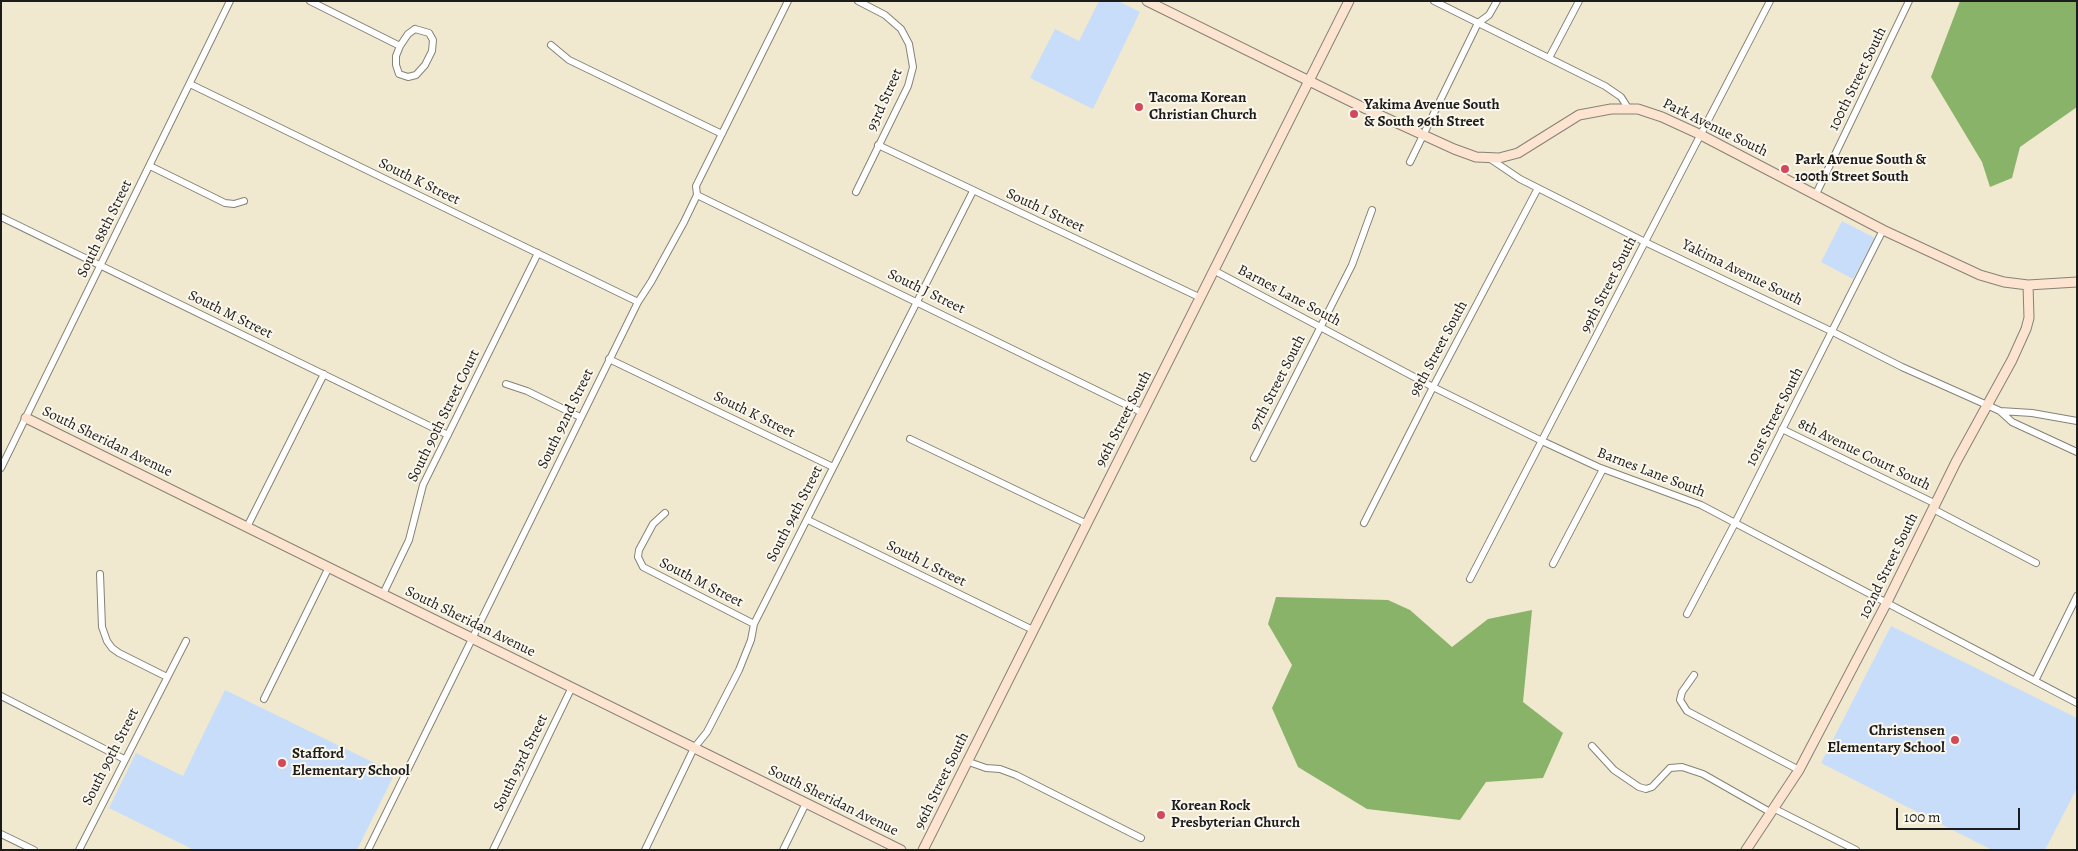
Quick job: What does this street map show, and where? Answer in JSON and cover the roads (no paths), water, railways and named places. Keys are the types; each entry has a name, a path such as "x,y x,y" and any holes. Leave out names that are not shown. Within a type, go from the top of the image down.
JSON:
{"main road":[{"name":"Yakima Avenue South","path":"1148,1 1309,82 1466,154 1499,158 1518,153 1579,115 1596,111 1628,108"},
{"name":"96th Street South","path":"923,850 966,761 1350,1"},
{"name":"Park Avenue South","path":"1628,108 1649,112 1699,134 1883,230 1980,275 2004,282 2028,285 2077,282"},
{"name":"102nd Street South","path":"1746,850 1799,770 2026,329 2029,307 2028,285"},
{"name":"South Sheridan Avenue","path":"26,418 901,850"}],"street":[{"name":"South 88th Street","path":"1,468 230,1"},
{"path":"310,1 400,46"},
{"name":"South 92nd Street","path":"368,850 609,359 697,195 696,186 788,1"},
{"name":"93rd Street","path":"858,1 895,22 906,36 914,67 910,81 878,145"},
{"path":"1434,1 1615,92 1626,102 1628,108"},
{"path":"1410,162 1478,23 1489,15 1497,1"},
{"path":"1549,58 1579,1"},
{"name":"99th Street South","path":"1470,579 1699,134 1770,1"},
{"name":"100th Street South","path":"1816,194 1909,1"},
{"path":"415,29 428,33 434,40 432,51 425,65 416,75 408,77 399,74 396,65 396,56 400,46 408,34 415,29"},
{"path":"551,45 569,60 722,134"},
{"name":"South K Street","path":"190,84 638,302"},
{"path":"856,192 878,145"},
{"name":"South I Street","path":"878,145 1201,298"},
{"name":"Yakima Avenue South","path":"1489,158 1512,174 1645,242 1902,367 1987,405 2000,412 2012,422 2077,452"},
{"path":"150,166 225,203 234,204 244,201"},
{"name":"98th Street South","path":"1364,523 1538,188"},
{"name":"South 94th Street","path":"645,850 694,748 707,732 739,670 751,640 754,624 808,520 868,395 973,191"},
{"name":"South J Street","path":"697,195 1143,413"},
{"name":"97th Street South","path":"1254,458 1352,265 1372,210"},
{"name":"South M Street","path":"1,217 448,435"},
{"name":"101st Street South","path":"1687,614 1833,332 1883,230"},
{"name":"South 90th Street Court","path":"383,594 409,540 424,485 538,253"},
{"name":"Barnes Lane South","path":"1215,271 1433,387 1542,441 1603,469 1687,499 1735,523 2077,703"},
{"name":"South K Street","path":"609,359 833,467"},
{"path":"248,527 324,374"},
{"path":"506,384 527,391 580,417"},
{"path":"2000,412 2032,413 2077,421"},
{"name":"8th Avenue Court South","path":"1782,429 1934,507 2036,563"},
{"path":"910,439 1087,524"},
{"path":"1553,564 1603,469"},
{"name":"South M Street","path":"665,513 656,520 650,529 639,550 639,562 651,573 754,624"},
{"name":"South L Street","path":"808,520 1033,630"},
{"path":"264,699 329,567"},
{"path":"100,574 102,627 112,648 167,677"},
{"path":"2035,681 2077,596"},
{"name":"South 90th Street","path":"79,850 186,641"},
{"path":"1694,674 1682,692 1680,700 1687,711 1799,770"},
{"name":"South 93rd Street","path":"493,850 572,687"},
{"path":"1,696 124,759"},
{"path":"1592,746 1614,770 1639,787 1652,787 1670,768 1682,767 1704,774 1772,810 1856,850"},
{"path":"966,761 978,767 1000,769 1016,775 1142,838"},
{"path":"783,850 806,804"},
{"path":"1,834 34,850"}],"place":[{"name":"Tacoma Korean Christian Church","path":"1139,107"},
{"name":"Yakima Avenue South & South 96th Street","path":"1354,114"},
{"name":"Park Avenue South & 100th Street South","path":"1785,169"},
{"name":"Christensen Elementary School","path":"1955,740"},
{"name":"Stafford Elementary School","path":"282,763"},
{"name":"Korean Rock Presbyterian Church","path":"1161,815"}]}
